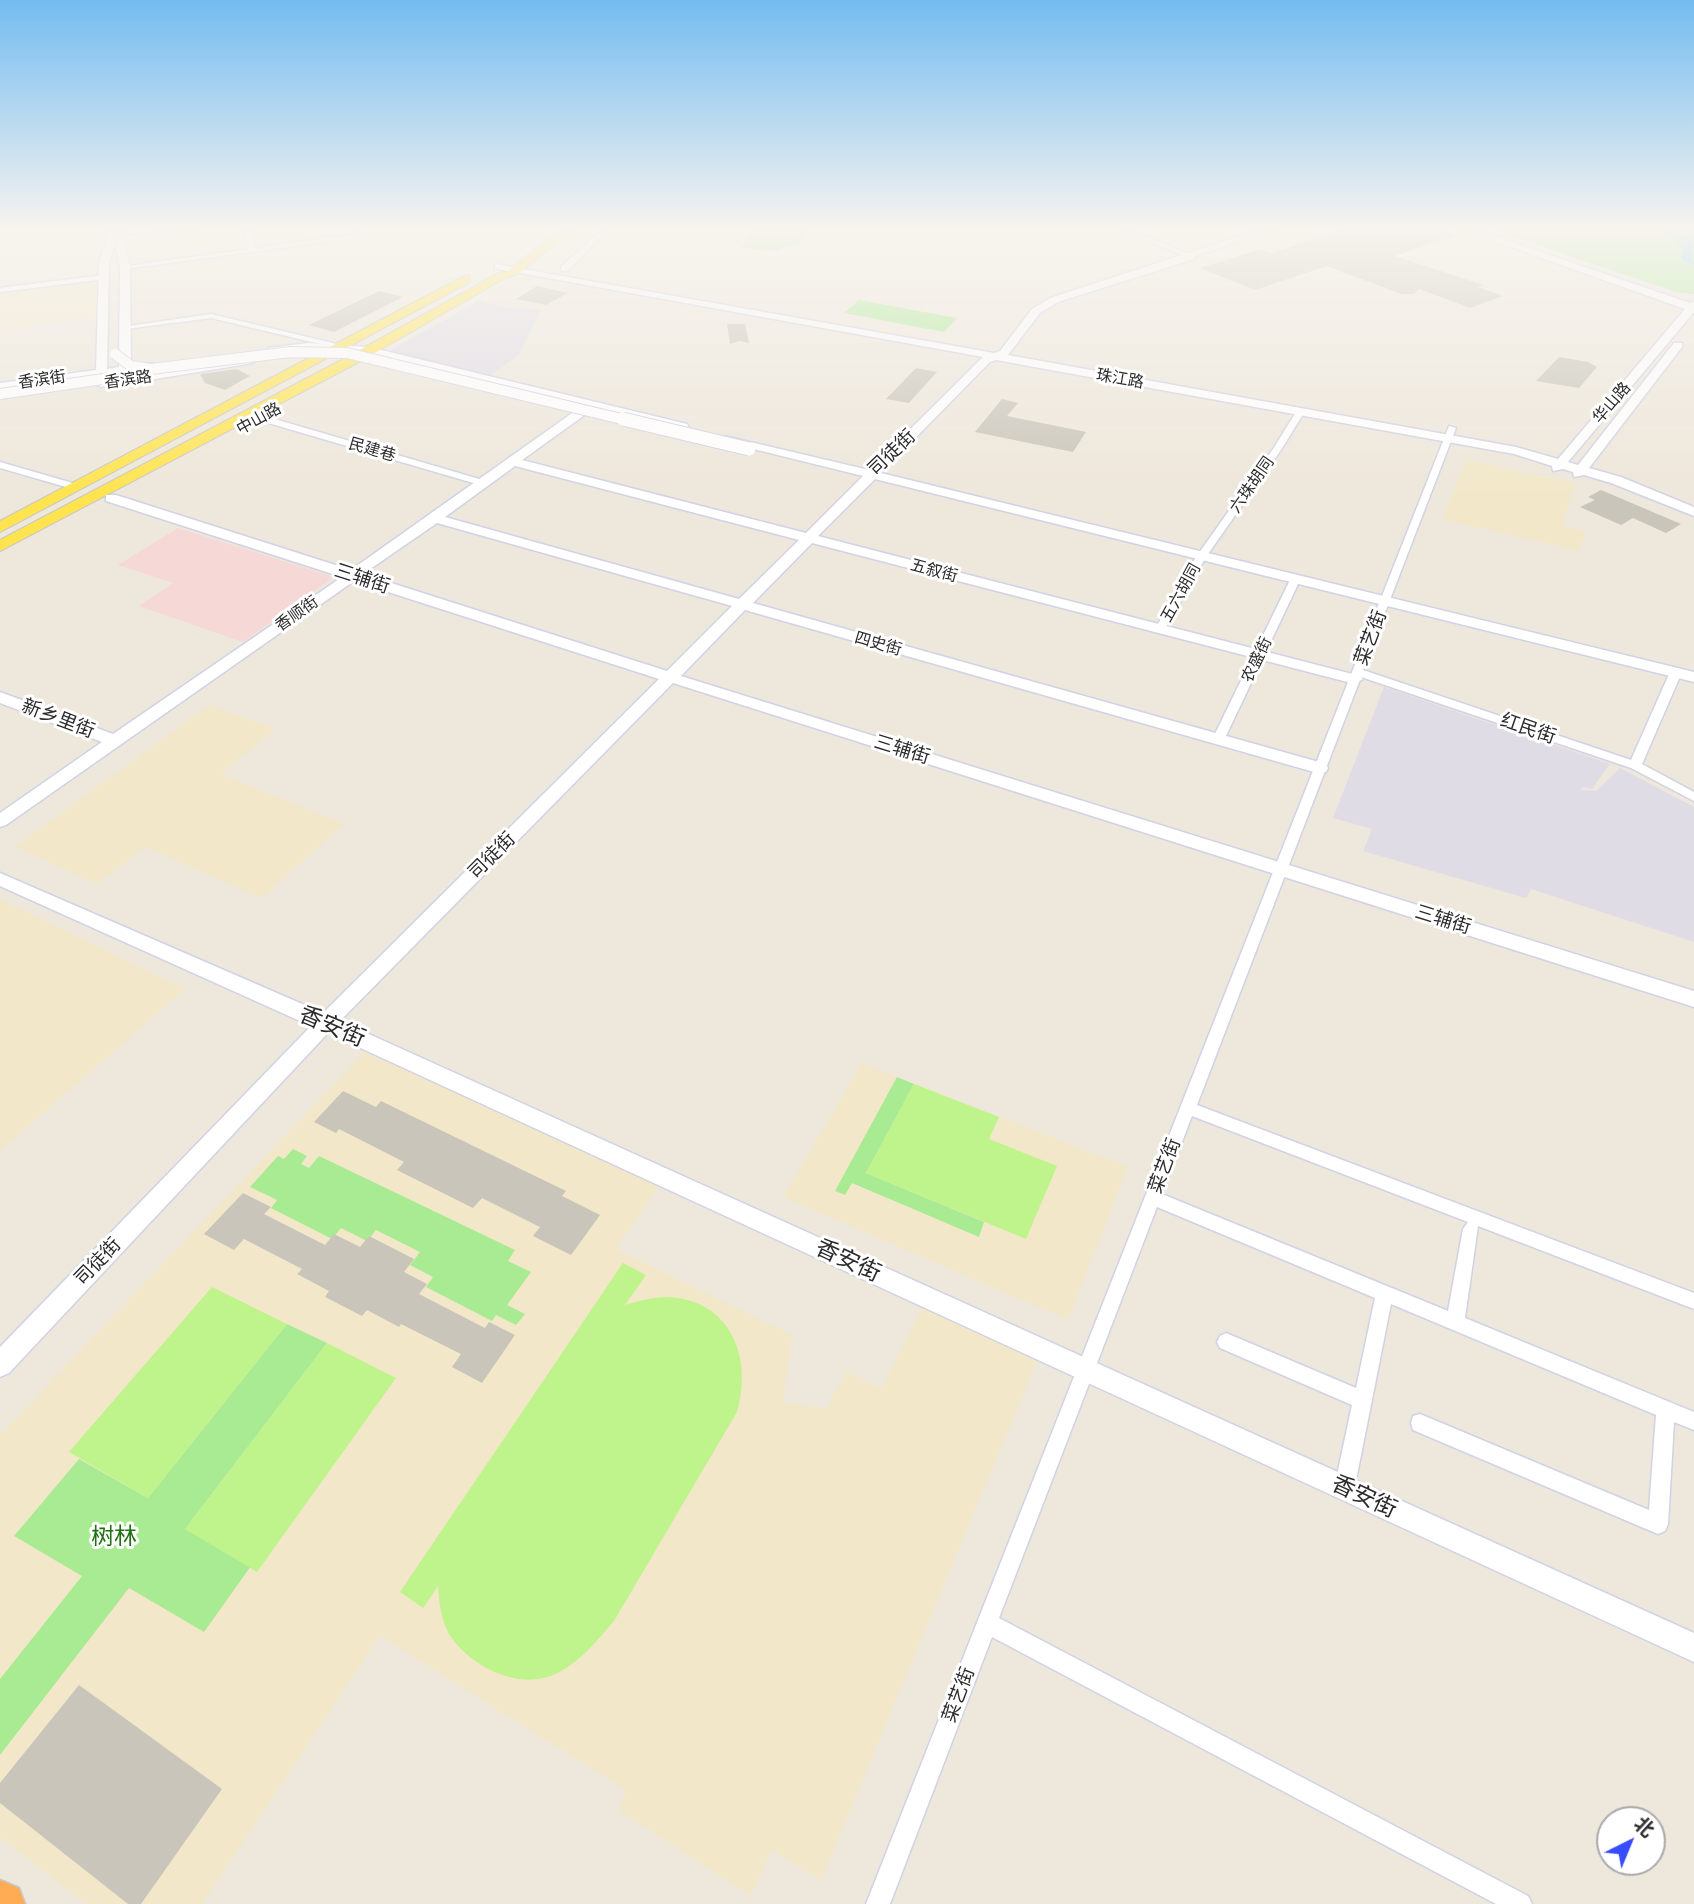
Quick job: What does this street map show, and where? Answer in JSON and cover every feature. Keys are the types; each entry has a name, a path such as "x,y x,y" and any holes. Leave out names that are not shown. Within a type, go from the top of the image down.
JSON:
{"main road":[{"path":"0,546 107,490 188,435 319,355 336,351 397,317"},
{"path":"0,538 78,489 362,355 428,317"},
{"name":"中山路","path":"78,489 107,490 230,435 362,355 436,317"},
{"path":"336,351 362,355"},
{"name":"中山路","path":"188,435 336,351"},
{"path":"188,435 230,435"},
{"path":"0,527 42,510 107,490"},
{"path":"0,558 82,513 107,490"}],"street":[{"path":"101,384 102,317"},
{"path":"115,317 115,354 131,366 179,368"},
{"path":"125,369 126,317"},
{"path":"126,327 204,317"},
{"path":"214,317 336,351"},
{"name":"珠江路","path":"799,317 1449,436 1563,460 1694,506"},
{"name":"珠江路","path":"813,317 1299,414 1449,436 1563,460 1584,466 1694,512"},
{"name":"司徒街","path":"0,1364 324,1025 809,538 860,478 1030,317"},
{"name":"华山路","path":"1563,460 1684,317"},
{"name":"华山路","path":"1584,466 1694,325"},
{"path":"253,357 308,346 336,351"},
{"path":"0,396 290,352 337,352 386,361 860,478"},
{"path":"253,357 319,355"},
{"path":"362,355 592,404 860,478"},
{"path":"362,355 579,414 860,478 1294,583 1674,676 1694,685"},
{"name":"香滨街","path":"0,386 101,371 253,357"},
{"name":"香滨路","path":"0,396 101,384 253,357"},
{"name":"香顺街","path":"0,821 435,518 592,404"},
{"name":"六珠胡同","path":"1199,560 1299,414"},
{"name":"民建巷","path":"261,418 483,483"},
{"name":"菜艺街","path":"878,1904 1449,436"},
{"name":"五叙街","path":"514,462 1259,655 1357,676"},
{"path":"0,465 78,489"},
{"name":"珠江路","path":"1584,466 1631,472"},
{"name":"珠江路","path":"1584,466 1694,521"},
{"path":"1672,489 1694,499"},
{"name":"三辅街","path":"107,490 352,576 1694,999"},
{"name":"四史街","path":"435,518 1320,768"},
{"name":"五六胡同","path":"1160,629 1199,560"},
{"name":"农盛街","path":"1218,740 1294,583"},
{"name":"红民街","path":"1357,676 1635,765 1694,797"},
{"path":"1674,676 1694,677"},
{"path":"1635,765 1674,676"},
{"name":"新乡里街","path":"0,697 116,741"},
{"name":"香安街","path":"0,879 372,1044 1694,1648"},
{"path":"1188,1108 1694,1301"},
{"path":"1153,1198 1694,1421"},
{"path":"1455,1322 1471,1228"},
{"path":"1347,1475 1384,1294"},
{"path":"1226,1342 1362,1399"},
{"path":"1420,1423 1658,1524 1666,1409"},
{"path":"987,1623 1520,1904"}],"shaded area":[{"path":"0,317 90,317 0,329"},
{"path":"450,317 537,317 519,355 488,377 387,352"},
{"path":"1467,460 1575,483 1562,526 1585,531 1580,551 1442,519"},
{"path":"178,528 334,577 243,642 139,606 173,583 118,565"},
{"path":"1384,687 1610,764 1592,789 1583,787 1581,790 1596,791 1620,768 1694,807 1694,942 1531,889 1526,898 1363,851 1372,829 1333,818"},
{"path":"209,705 276,729 221,774 344,824 261,898 145,847 97,884 15,847"},
{"path":"0,899 185,989 0,1151"},
{"path":"372,1044 665,1178 616,1249 792,1335 783,1403 827,1408 846,1371 881,1389 923,1306 1038,1359 821,1880 772,1850 751,1896 618,1810 627,1791 380,1636 202,1904 86,1904 0,1837 0,1435"},
{"path":"862,1063 1128,1167 1068,1320 783,1197"}],"green space":[{"path":"864,317 957,318 944,332"},
{"path":"897,1077 914,1084 866,1173 984,1222 979,1237 852,1183 845,1195 835,1191"},
{"path":"914,1084 999,1117 989,1139 1057,1166 1026,1239 866,1173"},
{"path":"293,1149 307,1156 301,1164 309,1168 319,1156 515,1250 508,1261 531,1272 507,1305 525,1314 516,1325 496,1315 492,1321 426,1287 433,1277 410,1265 420,1252 376,1230 367,1241 341,1228 332,1239 271,1208 277,1200 250,1187 278,1156 284,1159"},
{"path":"623,1263 646,1275 625,1305 651,1298 668,1297 690,1301 708,1309 722,1320 739,1353 742,1372 737,1412 614,1621 599,1639 571,1665 550,1676 525,1680 513,1678 476,1661 456,1644 444,1623 438,1586 423,1608 400,1592"},
{"path":"212,1287 287,1324 148,1498 69,1452"},
{"name":"树林","path":"287,1324 327,1343 185,1529 251,1566 204,1632 129,1588 0,1755 0,1679 82,1576 14,1536 79,1459 148,1498"},
{"path":"327,1343 396,1378 257,1572 185,1529"}],"building":[{"path":"326,317 364,317 334,332 309,325"},
{"path":"727,324 745,324 749,343 740,341 730,344"},
{"path":"1559,357 1588,362 1597,367 1579,388 1536,381"},
{"path":"916,368 937,372 909,403 886,399"},
{"path":"237,369 250,376 225,390 205,383 200,374"},
{"path":"1002,399 1018,403 1007,416 1086,432 1073,452 975,432"},
{"path":"1601,490 1681,524 1666,533 1633,518 1621,525 1580,507 1595,500 1588,497"},
{"path":"343,1091 376,1107 381,1101 566,1191 562,1196 600,1215 571,1255 533,1236 540,1227 482,1198 473,1208 397,1170 404,1162 339,1129 336,1133 314,1122"},
{"path":"243,1193 271,1207 264,1214 325,1245 334,1234 360,1247 369,1236 414,1259 404,1272 427,1284 419,1294 485,1328 489,1322 515,1335 482,1383 452,1367 461,1354 401,1324 399,1327 367,1310 362,1316 325,1297 329,1291 297,1274 302,1269 244,1239 234,1250 204,1234"},
{"path":"79,1685 222,1789 141,1904 128,1904 0,1803 0,1783"}]}
